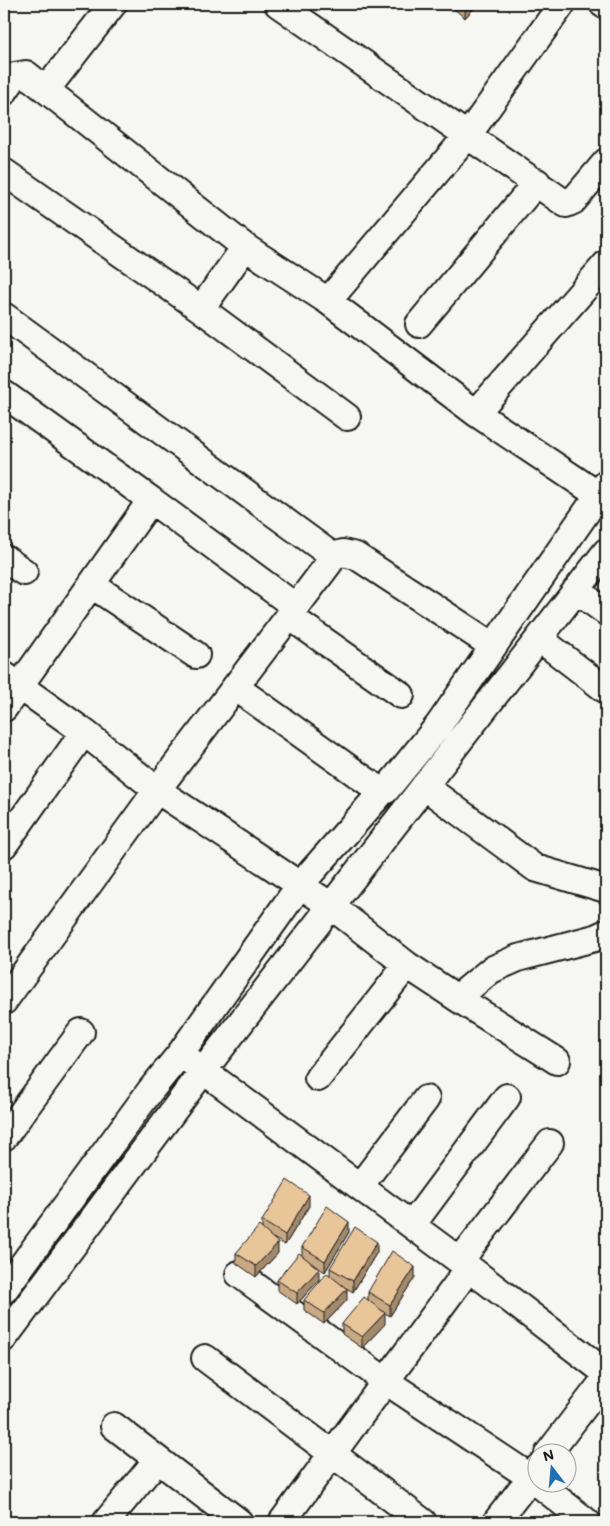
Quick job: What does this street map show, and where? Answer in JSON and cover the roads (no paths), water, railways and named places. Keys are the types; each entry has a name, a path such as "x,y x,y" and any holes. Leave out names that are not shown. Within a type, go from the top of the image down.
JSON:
{"street":[{"path":"46,90 113,4"},
{"path":"278,4 537,182 566,204 570,203 606,162"},
{"path":"328,301 468,135 562,4"},
{"path":"4,92 15,76 26,74 245,247 328,301 476,413 603,492 438,726 386,790 382,792 300,885 180,1054 150,1091 4,1290"},
{"path":"4,172 201,309 347,417"},
{"path":"419,324 537,182"},
{"path":"201,309 245,247"},
{"path":"476,413 606,264"},
{"path":"4,316 322,547 330,558 330,562 293,612 157,790 6,993"},
{"path":"4,394 151,500 401,695"},
{"path":"4,708 11,681 92,585 151,500"},
{"path":"4,1338 203,1071 606,552"},
{"path":"330,558 343,553 356,556 493,646"},
{"path":"92,585 196,654"},
{"path":"576,590 606,612"},
{"path":"540,639 606,690"},
{"path":"11,681 84,732 157,790 300,885 407,965 557,1061"},
{"path":"235,687 382,792"},
{"path":"4,845 84,732"},
{"path":"424,786 535,868 606,889"},
{"path":"457,998 491,970 518,958 595,938 606,933"},
{"path":"318,1078 407,965"},
{"path":"4,1137 82,1032"},
{"path":"180,1054 465,1264 606,1373"},
{"path":"412,1225 507,1097"},
{"path":"360,1186 426,1100"},
{"path":"282,1522 387,1382 465,1264 550,1143"},
{"path":"239,1274 387,1382 528,1472"},
{"path":"205,1358 423,1522"},
{"path":"556,1444 606,1378"},
{"path":"114,1426 156,1460 240,1522"},
{"path":"106,1522 156,1460"},
{"path":"496,1522 528,1486"},
{"path":"555,1494 587,1522"}]}
